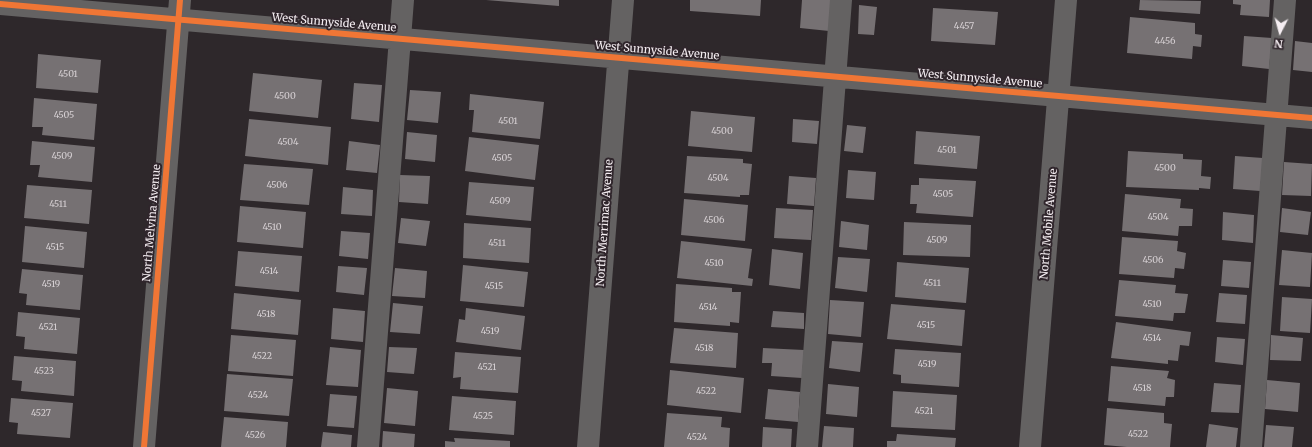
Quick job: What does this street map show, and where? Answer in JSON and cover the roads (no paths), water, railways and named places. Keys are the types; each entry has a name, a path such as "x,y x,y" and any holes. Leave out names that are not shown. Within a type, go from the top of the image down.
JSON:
{"street":[{"path":"368,447 403,0"},
{"name":"North Merrimac Avenue","path":"588,447 623,0"},
{"path":"807,447 841,0"},
{"name":"North Mobile Avenue","path":"1030,447 1066,0"},
{"path":"1251,447 1285,0"},
{"name":"West Sunnyside Avenue","path":"0,4 180,10 400,39 1312,118"},
{"name":"North Melvina Avenue","path":"144,447 180,10"}]}
